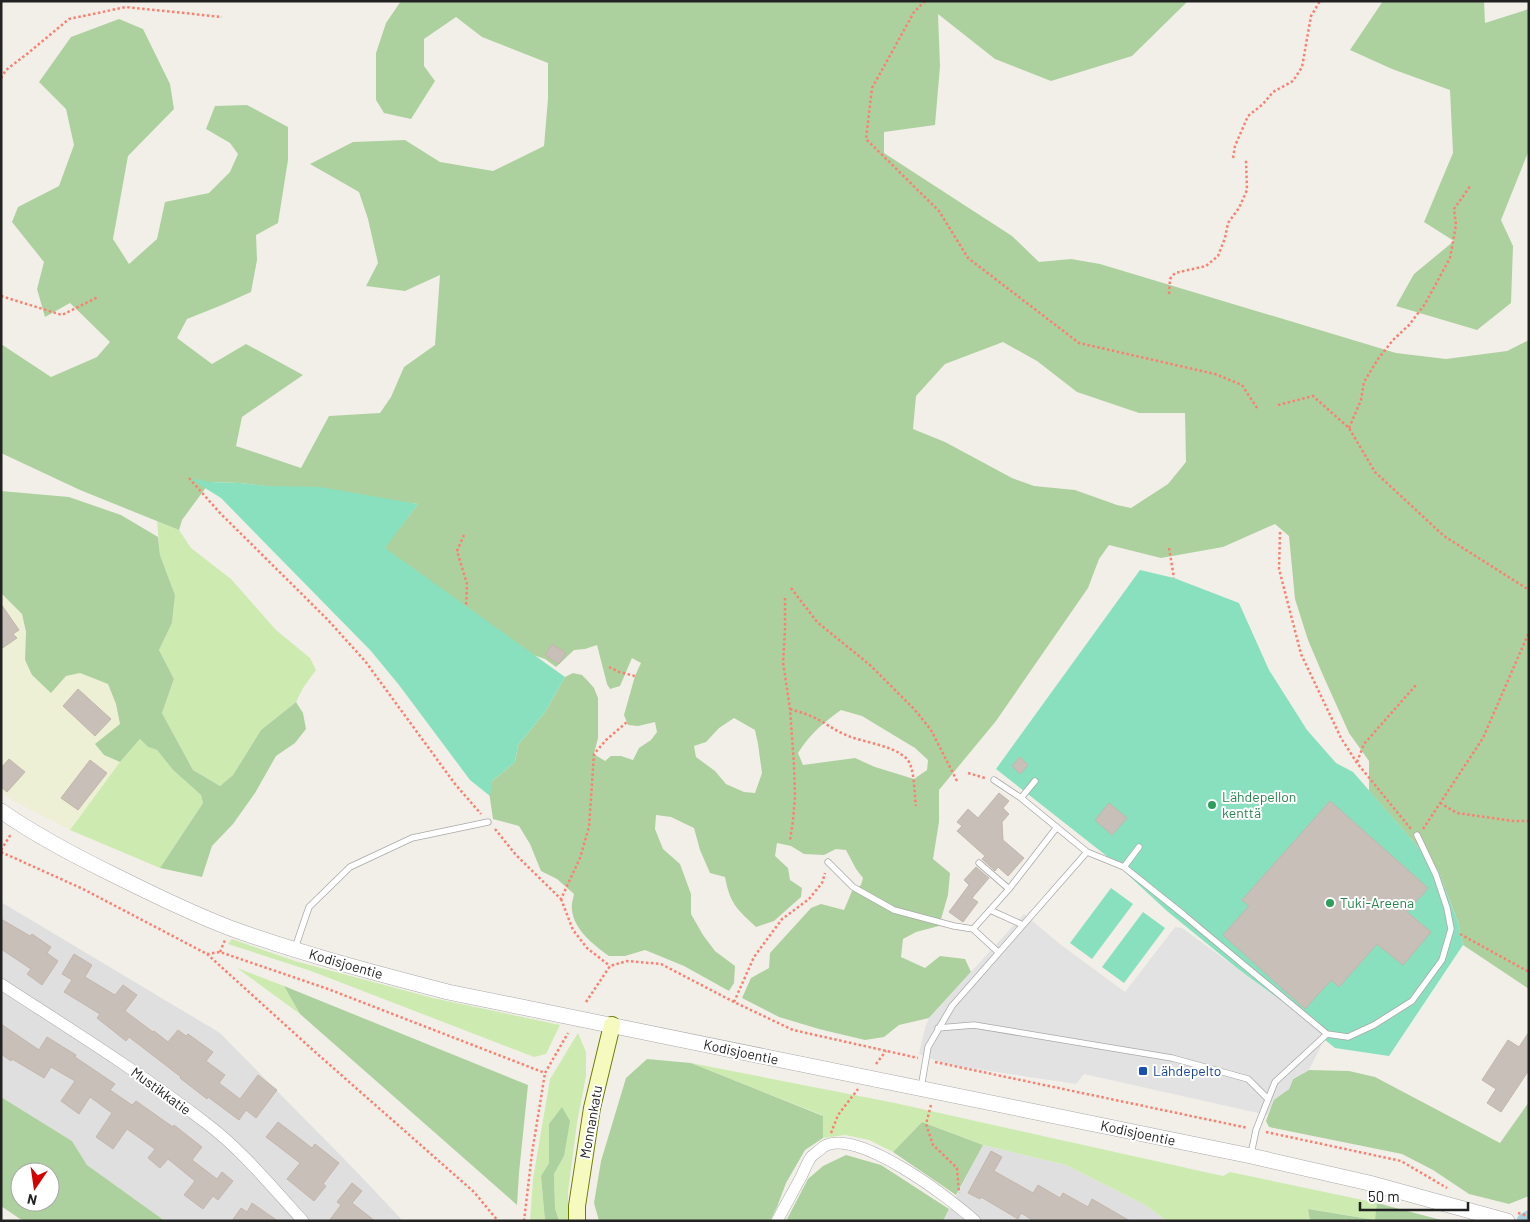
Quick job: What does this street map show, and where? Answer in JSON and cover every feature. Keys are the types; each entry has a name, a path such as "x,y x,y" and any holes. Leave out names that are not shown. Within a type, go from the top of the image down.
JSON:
{"main road":[{"name":"Monnankatu","path":"577,1221 577,1206 592,1108 612,1025"}],"street":[{"name":"Kodisjoentie","path":"1,811 80,858 155,895 230,928 329,961 448,992 1251,1156 1369,1183 1507,1221"},
{"name":"Mustikkatie","path":"1,984 128,1067 207,1124 253,1165 302,1221"},
{"path":"777,1221 812,1157 825,1146 839,1143 857,1146 914,1174 960,1206 975,1221"}],"lane":[{"path":"994,780 1022,798 1086,852 1124,867 1327,1034 1348,1037 1374,1025 1412,1000 1442,960 1451,929 1447,908 1436,875 1417,835"},
{"path":"1022,798 1035,781"},
{"path":"295,950 309,908 350,867 412,838 488,822"},
{"path":"973,929 1009,889 1057,827"},
{"path":"1124,867 1140,847"},
{"path":"928,1090 928,1047 952,1006 1086,852"},
{"path":"828,862 853,887 894,910 954,926 973,929 998,952"},
{"path":"979,863 1009,889"},
{"path":"990,910 1023,925"},
{"path":"938,1028 974,1025 1172,1058 1248,1079 1268,1099"},
{"path":"1251,1156 1256,1130 1275,1082 1327,1034"}],"path":[{"path":"925,1 914,12 872,88 866,139 939,212 968,258 1079,343 1214,374 1242,385 1257,408"},
{"path":"1233,158 1235,146 1248,116 1263,104 1273,92 1293,81 1302,67 1312,16 1320,1"},
{"path":"1,78 6,70 69,19 126,7 222,17"},
{"path":"1168,294 1170,279 1175,273 1206,266 1218,256 1228,223 1239,208 1246,190 1246,160"},
{"path":"1348,428 1361,400 1364,382 1378,359 1425,304 1450,258 1456,225 1454,209 1471,185"},
{"path":"1,296 62,314 98,297"},
{"path":"1278,405 1313,396 1348,428 1375,472 1444,536 1529,590"},
{"path":"189,478 220,513 327,619 365,661 455,784 516,855 561,899 573,930 587,948 610,966"},
{"path":"1280,532 1279,569 1301,654 1341,738 1356,763 1417,835 1428,824 1484,738 1529,632"},
{"path":"464,534 457,551 467,584 466,607"},
{"path":"1169,548 1174,578"},
{"path":"791,588 817,622 870,665 926,723 957,781"},
{"path":"785,598 783,662 790,709 794,796 790,840"},
{"path":"609,667 619,672 636,676"},
{"path":"1356,763 1364,744 1416,685"},
{"path":"790,709 818,720 860,741 875,743 906,758 913,768 916,806"},
{"path":"561,899 580,858 589,827 594,754 606,740 627,722"},
{"path":"968,773 994,780"},
{"path":"1440,803 1457,813 1513,821 1529,821"},
{"path":"18,822 1,851 83,889 207,954 474,1192 498,1221"},
{"path":"734,1002 754,957 782,919 808,899 822,883 828,862"},
{"path":"1451,929 1529,972"},
{"path":"207,954 220,952 328,989 545,1073"},
{"path":"586,1002 610,966 627,961 661,964 793,1030 1401,1161 1454,1193"},
{"path":"524,1221 532,1153 545,1073 568,1033"},
{"path":"825,1146 838,1115 886,1050"},
{"path":"928,1090 926,1124 933,1146 957,1168 960,1206"}],"shaded area":[{"path":"1,902 220,1033 403,1221 165,1221 87,1165 72,1141 1,1097"},
{"path":"1024,914 1061,945 1125,992 1175,927 1182,928 1327,1034 1309,1070 1293,1079 1289,1089 1274,1100 1267,1115 1084,1074 1076,1084 963,1067 940,1062 919,1054 929,1018"},
{"path":"983,1145 1066,1165 1145,1205 1167,1221 943,1221"}],"green space":[{"path":"401,1 1188,1 1132,56 1051,81 995,59 938,14 940,66 935,125 884,132 884,153 1012,236 1039,262 1071,259 1100,264 1396,353 1446,359 1507,351 1529,340 1529,989 1463,945 1458,922 1438,870 1369,791 1369,761 1349,733 1308,640 1295,599 1289,536 1275,524 1223,547 1161,558 1109,545 1099,559 1088,588 996,721 939,790 939,822 933,859 950,873 948,895 939,926 916,932 903,939 901,957 925,968 940,956 965,959 971,972 929,1018 899,1025 884,1037 865,1040 779,1017 742,998 751,978 769,968 770,953 811,908 821,904 844,910 852,891 861,885 863,878 846,850 836,849 824,855 804,854 791,846 777,843 775,856 788,868 790,880 802,888 801,897 774,921 756,927 735,905 729,894 725,877 710,873 700,850 694,828 671,817 656,815 655,829 663,849 680,864 691,894 691,914 715,951 735,966 734,983 729,991 684,966 645,950 625,956 609,956 591,942 581,930 574,917 572,904 574,894 557,879 541,871 530,844 519,826 493,819 489,792 492,781 515,762 518,745 545,712 565,677 573,673 582,675 587,680 594,688 598,698 598,738 594,754 605,761 611,756 621,756 633,760 639,748 651,740 657,732 655,722 638,726 628,725 624,715 635,676 641,663 632,658 620,686 610,689 597,645 574,650 556,667 545,659 533,655 384,548 418,504 240,483 210,482 182,520 179,530 80,490 1,453 1,344 51,377 97,357 110,342 70,303 45,317 37,289 44,262 12,222 18,207 59,186 74,145 66,109 39,82 71,37 119,19 143,29 170,84 174,109 128,156 113,239 129,264 157,239 165,202 209,193 230,172 238,154 230,143 206,129 215,106 247,105 288,127 288,160 278,223 256,235 257,260 251,292 187,319 177,338 212,364 246,344 303,375 242,417 236,446 301,468 329,416 380,413 391,397 404,367 435,345 440,275 405,291 366,286 378,263 368,219 359,192 310,164 353,142 405,140 440,162 493,171 544,146 548,99 548,63 482,37 456,17 424,39 424,66 435,81 411,119 384,113 376,100 376,53 386,23","holes":["1003,342 1037,361 1077,392 1139,413 1185,413 1186,462 1168,484 1131,508 1075,490 1034,486 1012,478 945,442 913,429 916,396 945,364","841,710 862,716 915,748 928,760 927,770 914,779 875,767 855,758 803,765 798,753 812,734","734,718 755,730 762,773 755,793 744,792 726,784 715,771 696,757 694,746 706,742 719,728"]},
{"path":"1383,1 1484,1 1485,23 1529,9 1529,150 1501,220 1513,246 1511,303 1477,330 1396,306 1414,274 1454,241 1424,222 1453,153 1450,90 1392,69 1350,50"},
{"path":"189,478 210,482 266,486 320,487 418,504 385,548 565,677 545,712 518,745 515,762 492,781 490,796 470,780 399,685 371,651 221,498"},
{"path":"1,491 69,497 121,515 158,537 160,555 175,595 172,623 159,650 174,679 162,713 193,770 220,786 233,775 261,730 296,702 303,713 306,729 295,743 276,756 255,793 233,824 212,846 202,877 160,868 203,803 201,795 173,770 157,750 148,747 140,739 120,762 104,755 95,744 120,724 116,704 108,684 80,673 66,676 51,693 32,675 25,660 26,632 22,614 1,593"},
{"path":"157,521 179,530 191,548 231,579 276,630 310,658 316,670 296,702 261,730 233,775 220,786 193,770 162,713 174,679 159,650 172,623 175,595 160,555"},
{"name":"Lähdepellon kenttä","path":"1140,570 1174,578 1239,603 1269,670 1307,730 1336,763 1353,772 1438,870 1458,922 1463,945 1389,1056 1335,1048 1167,911 1113,861 996,769"},
{"path":"1,593 22,614 26,640 66,676 80,673 108,684 116,704 120,724 104,755 120,762 70,830 14,801 1,792"},
{"path":"140,739 148,747 157,750 173,770 201,795 203,803 160,868 70,830 120,762"},
{"path":"1111,888 1133,904 1092,959 1070,943"},
{"path":"1143,912 1165,928 1124,983 1102,967"},
{"path":"232,939 295,961 433,998 560,1025 546,1054 534,1057 311,971 228,944"},
{"path":"237,968 284,986 300,1014"},
{"path":"284,986 528,1085 517,1205 300,1014"},
{"path":"578,1033 586,1052 586,1076 577,1123 568,1192 568,1221 559,1221 555,1208 554,1174 564,1156 549,1124 549,1163 541,1176 545,1221 530,1221 533,1179 550,1079"},
{"path":"647,1059 691,1063 823,1116 823,1138 805,1150 786,1183 770,1221 599,1221 594,1203 601,1161 626,1078"},
{"path":"691,1063 895,1103 1223,1176 1230,1172 1377,1203 1376,1220 1308,1209 1310,1221 1167,1221 1145,1205 1066,1165 983,1145 922,1122 893,1152 869,1140 845,1135 823,1138 822,1115"},
{"path":"1309,1070 1349,1071 1375,1077 1500,1143 1529,1102 1529,1196 1509,1204 1469,1194 1433,1170 1402,1154 1269,1127 1266,1121 1274,1099 1289,1089 1293,1079"},
{"path":"1,1097 72,1141 87,1165 165,1221 23,1221 1,1206"},
{"path":"562,1107 570,1121 564,1156 554,1174 555,1208 559,1221 545,1221 541,1176 549,1163 549,1124"},
{"path":"922,1122 983,1145 956,1195 893,1152"},
{"path":"846,1155 881,1165 949,1209 943,1221 786,1221 808,1179 823,1166"},
{"path":"1377,1203 1445,1221 1310,1221 1308,1209 1375,1220"}],"building":[{"path":"1,604 19,630 13,634 17,638 1,649"},
{"path":"552,644 566,653 559,664 545,655"},
{"path":"78,689 111,719 95,736 63,706"},
{"path":"1020,757 1028,765 1020,774 1012,766"},
{"path":"9,759 25,772 7,792 1,787 1,768"},
{"path":"90,760 107,773 78,810 61,798"},
{"path":"999,793 1009,801 1003,808 1009,814 1002,822 1003,840 1024,858 1008,876 998,867 995,871 982,859 985,856 957,831 962,826 957,822 968,809 978,818"},
{"name":"Tuki-Areena","path":"1330,801 1428,888 1407,912 1431,932 1403,965 1377,944 1339,987 1331,980 1305,1009 1223,935 1249,906 1242,900"},
{"path":"1109,803 1127,818 1112,835 1095,820"},
{"path":"976,867 989,878 972,898 978,902 963,922 949,912 969,885 964,880"},
{"path":"1,919 30,936 32,934 51,947 47,953 58,961 42,985 27,974 31,969 1,949"},
{"path":"74,954 92,965 85,977 115,995 123,985 137,995 125,1011 153,1032 168,1042 178,1030 186,1036 188,1034 213,1052 206,1061 225,1075 219,1083 240,1099 258,1075 277,1090 256,1118 246,1110 239,1120 208,1097 207,1099 129,1037 126,1041 97,1018 100,1014 64,992 72,980 62,974"},
{"path":"1,1024 39,1050 47,1037 76,1055 75,1057 115,1084 110,1090 132,1105 136,1101 173,1127 174,1125 202,1147 192,1160 217,1179 222,1172 233,1181 218,1200 213,1196 203,1209 184,1195 195,1181 168,1159 160,1168 148,1158 155,1149 127,1129 113,1149 96,1137 112,1113 90,1097 79,1114 61,1101 75,1081 51,1067 44,1078 1,1054"},
{"path":"1529,1032 1529,1070 1501,1112 1487,1103 1496,1089 1482,1080 1508,1040 1519,1047"},
{"path":"278,1122 312,1148 315,1144 339,1163 323,1184 326,1186 314,1201 287,1179 300,1163 266,1137"},
{"path":"991,1151 1002,1157 994,1171 1033,1193 1038,1185 1060,1198 1063,1193 1088,1207 1092,1199 1130,1221 1034,1221 1021,1213 1018,1219 981,1197 980,1199 968,1193"},
{"path":"352,1183 362,1191 352,1203 375,1221 329,1221 341,1205 337,1202"},
{"path":"252,1203 278,1221 232,1221 241,1208 247,1212"}],"waterway":[{"path":"1524,1221 1529,1218"}],"place":[{"name":"Lähdepellon kenttä","path":"1212,805"},
{"name":"Tuki-Areena","path":"1330,903"},
{"name":"Lähdepelto","path":"1143,1071"}]}
